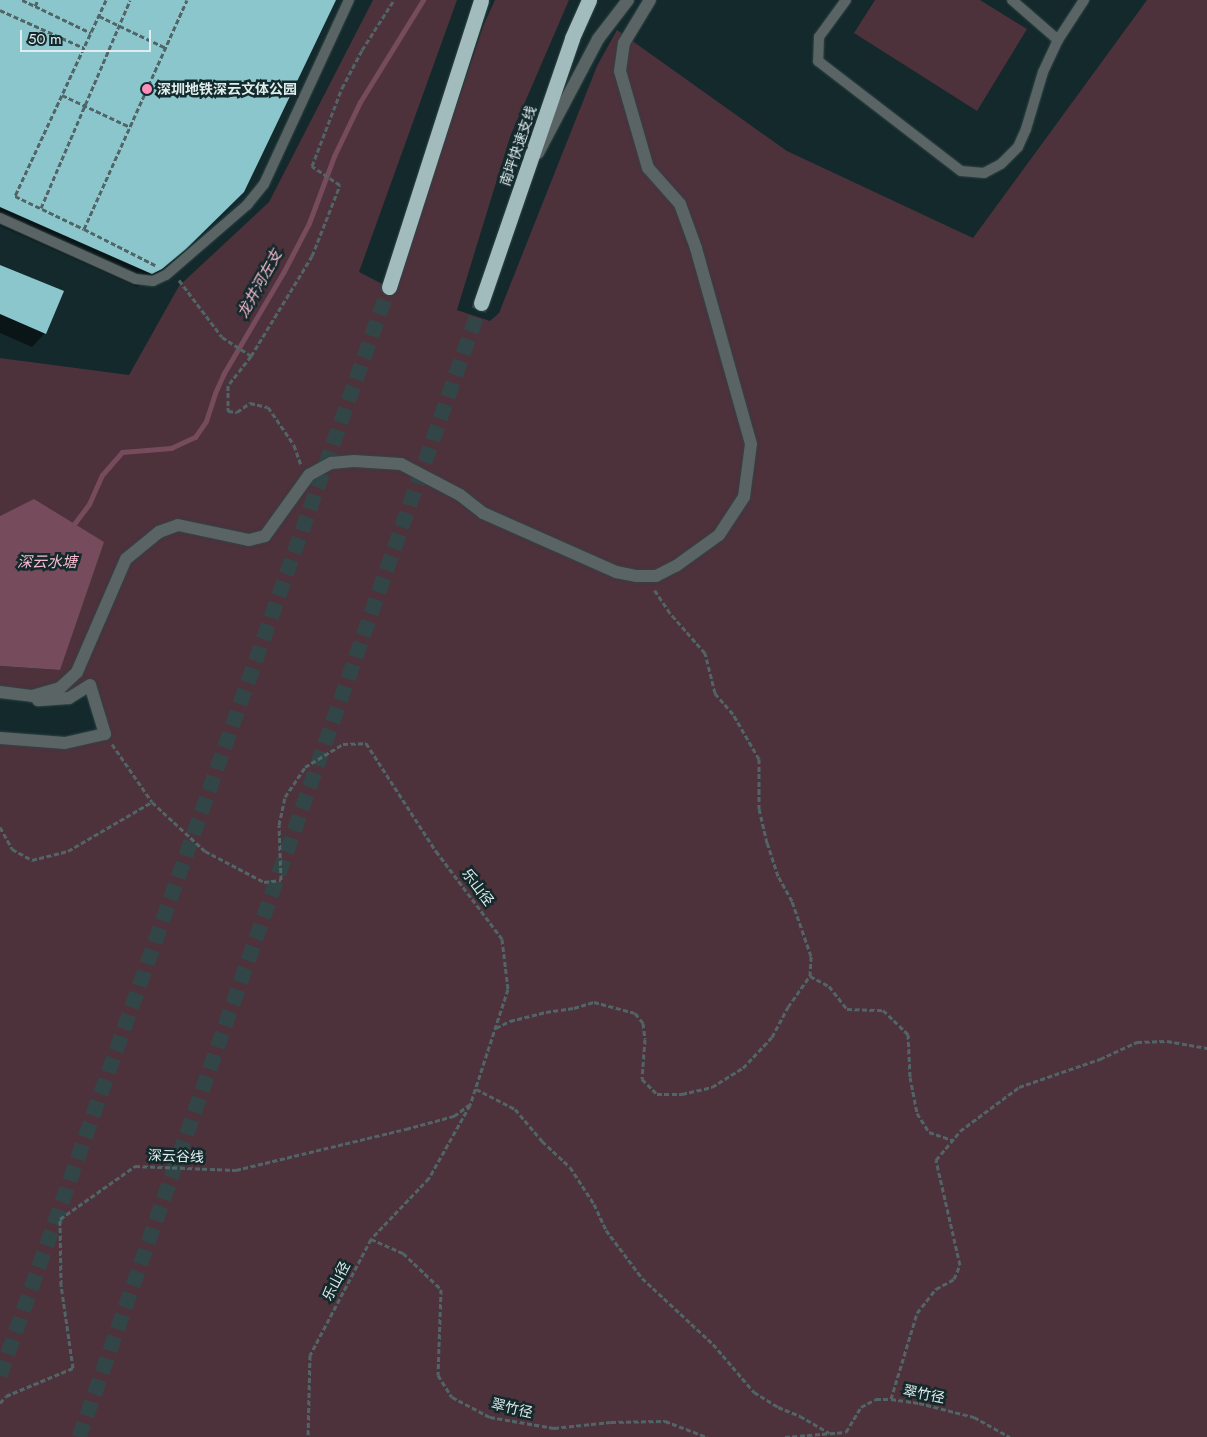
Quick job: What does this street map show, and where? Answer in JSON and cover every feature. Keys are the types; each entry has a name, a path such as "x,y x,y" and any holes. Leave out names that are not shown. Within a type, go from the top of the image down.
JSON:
{"highway":[{"path":"389,287 481,0"},
{"name":"南坪快速支线","path":"481,303 572,38 589,0"}],"street":[{"path":"522,184 598,39 628,0"},
{"path":"0,693 32,696 60,688 77,672 126,559 159,532 178,525 249,540 266,536 309,475 332,463 354,461 401,464 460,495 483,513 607,568 636,576 656,576 676,566 719,535 744,497 751,444 696,248 680,204 648,168 620,72 624,43 650,0"},
{"path":"0,693 33,700 69,698 90,685 105,734 65,743 0,738"}],"lane":[{"path":"0,218 136,279 153,281 166,275 247,205 264,184 349,0"},
{"path":"846,0 819,37 818,61 961,171 984,173 1001,164 1018,147 1026,129 1043,72 1058,40 1084,0"},
{"path":"1012,0 1058,40"}],"path":[{"path":"22,0 91,33"},
{"path":"35,6 38,0"},
{"path":"106,0 15,196 158,266"},
{"path":"41,208 130,0"},
{"path":"84,229 187,0"},
{"path":"309,475 300,464 294,445 268,407 250,403 237,412 228,411 228,385 251,356 312,256 340,184 312,166 342,88 362,50 394,0"},
{"path":"0,10 84,48"},
{"path":"99,16 166,48"},
{"path":"62,95 130,127"},
{"path":"175,276 222,337 251,356"},
{"path":"496,1028 510,1021 594,1002 635,1013 642,1023 645,1039 642,1079 657,1094 682,1094 712,1086 743,1068 772,1037 788,1006 810,976 811,956 792,901 778,876 767,843 759,809 758,759 733,714 715,693 705,653 670,613 654,591 656,576"},
{"name":"乐山径","path":"105,734 152,802 204,851 264,882 281,880 279,825 285,797 305,768 343,744 366,743 436,851 502,939 508,989 470,1105 429,1178 371,1239 310,1355 308,1437"},
{"path":"0,827 12,849 32,860 68,851 152,802"},
{"path":"810,976 829,986 847,1009 883,1010 908,1034 910,1077 917,1113 929,1132 952,1140"},
{"path":"891,1399 917,1313 936,1289 954,1279 960,1265 936,1160 960,1131 1019,1087 1100,1058 1137,1042 1167,1041 1207,1048"},
{"path":"476,1089 515,1109 542,1141 570,1167 594,1204 606,1230 642,1278 713,1344 754,1392 778,1407 800,1416 829,1433"},
{"name":"深云谷线","path":"0,1404 6,1396 73,1368 61,1286 60,1219 135,1166 236,1170 454,1116 470,1105"},
{"name":"翠竹径","path":"371,1239 403,1253 441,1289 438,1375 452,1397 490,1416 554,1428 611,1422 665,1421 707,1437"},
{"name":"翠竹径","path":"785,1437 846,1432 861,1407 876,1399 919,1403 974,1417 1010,1437"}],"shaded area":[{"path":"373,0 457,0 359,272 394,290 484,24 495,0 569,0 510,137 457,310 490,321 499,313 597,66 617,30 787,151 973,238 1147,0 1207,0 1207,1437 0,1437 0,738 65,743 104,734 90,685 69,698 0,695 0,666 60,670 34,500 0,516 0,358 129,375 179,286 269,202"},
{"path":"875,0 980,0 1027,29 977,111 854,33"}],"water":[{"name":"深云水塘","path":"34,499 104,542 60,670 0,666 0,516"}],"building":[{"name":"深圳地铁深云文体公园","path":"0,0 336,0 244,192 186,249 162,269 152,274 0,207"},
{"path":"0,265 64,291 46,334 0,314"}],"waterway":[{"name":"龙井河左支","path":"74,524 89,504 102,475 122,452 171,448 195,437 206,421 224,373 283,273 309,223 334,156 360,102 423,0"}],"tunnel":[{"path":"0,1375 389,287"},
{"path":"79,1437 481,303"}],"place":[{"name":"深圳地铁深云文体公园","path":"147,89"}]}
